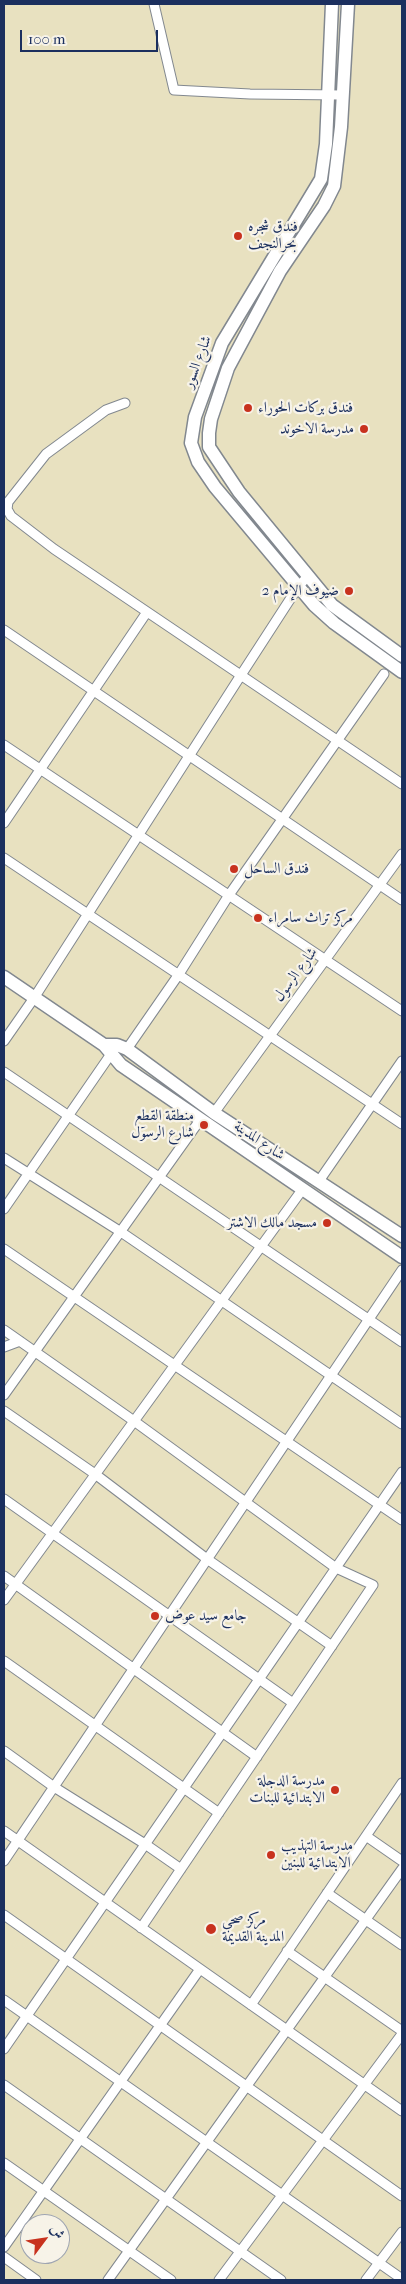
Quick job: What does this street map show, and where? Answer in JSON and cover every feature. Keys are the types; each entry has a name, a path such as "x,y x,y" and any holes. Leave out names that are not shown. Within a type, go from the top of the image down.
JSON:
{"main road":[{"name":"شارع السور","path":"332,4 325,151 321,179 222,343 204,389 192,431 191,443 198,462 216,487 298,587 334,623 402,672"},
{"name":"شارع السور","path":"348,4 337,168 332,193 280,271 228,368 217,399 209,432 209,447 219,464 308,576 336,608 402,656"},
{"name":"شارع المدينة","path":"4,978 402,1236"},
{"name":"شارع المدينة","path":"114,1048 121,1065 402,1258"}],"street":[{"path":"154,4 174,90 250,94 342,95"},
{"path":"125,404 106,410 46,454 8,502 7,510 11,516 54,550 402,784"},
{"path":"4,1041 88,915 298,587 308,576"},
{"path":"4,823 147,612"},
{"path":"4,630 402,900"},
{"path":"4,1209 114,1048 178,974 229,894 384,674"},
{"path":"4,745 402,1011"},
{"name":"شارع الرسول","path":"214,1113 402,854"},
{"path":"4,858 402,1124"},
{"path":"319,1181 402,1061"},
{"path":"4,1072 402,1342"},
{"path":"4,1395 200,1120"},
{"path":"4,1158 121,1232 402,1424"},
{"path":"4,1600 302,1190"},
{"path":"4,1249 402,1520"},
{"path":"4,1861 402,1270"},
{"path":"4,1330 134,1421 336,1568 373,1585 141,1928"},
{"path":"4,1347 20,1341"},
{"path":"4,1411 96,1474 207,1560 332,1646"},
{"path":"4,2049 402,1472"},
{"path":"4,1499 293,1703"},
{"path":"4,1576 257,1757"},
{"path":"4,1661 219,1813"},
{"path":"4,1751 54,1787 146,1844 181,1869"},
{"path":"251,2005 402,1783"},
{"path":"4,1831 402,2111"},
{"path":"366,1836 402,1861"},
{"path":"108,2280 402,1869"},
{"path":"327,1892 402,1945"},
{"path":"4,1915 402,2196"},
{"path":"219,2280 402,2033 287,1951"},
{"path":"4,2247 200,1969"},
{"path":"4,2000 402,2279"},
{"path":"4,2085 281,2280"},
{"path":"4,2163 171,2280"},
{"path":"366,2280 402,2232"},
{"path":"4,2257 36,2280"}],"place":[{"name":"فندق شجره بحرالنجف","path":"238,236"},
{"name":"فندق بركات الحوراء","path":"248,408"},
{"name":"مدرسة الاخوند","path":"364,429"},
{"name":"ضيوف الإمام 2","path":"349,591"},
{"name":"فندق الساحل","path":"234,869"},
{"name":"مركز تراث سامراء","path":"258,918"},
{"name":"منطقة القطع شارع الرسول","path":"204,1125"},
{"name":"مسجد مالك الاشتر","path":"327,1223"},
{"name":"جامع سيد عوض","path":"155,1616"},
{"name":"مدرسة الدجلة الابتدائية للبنات","path":"335,1790"},
{"name":"مدرسة التهذيب الابتدائية للبنين","path":"271,1855"},
{"name":"مركز صحي المدينة القديمة","path":"211,1929"}]}
